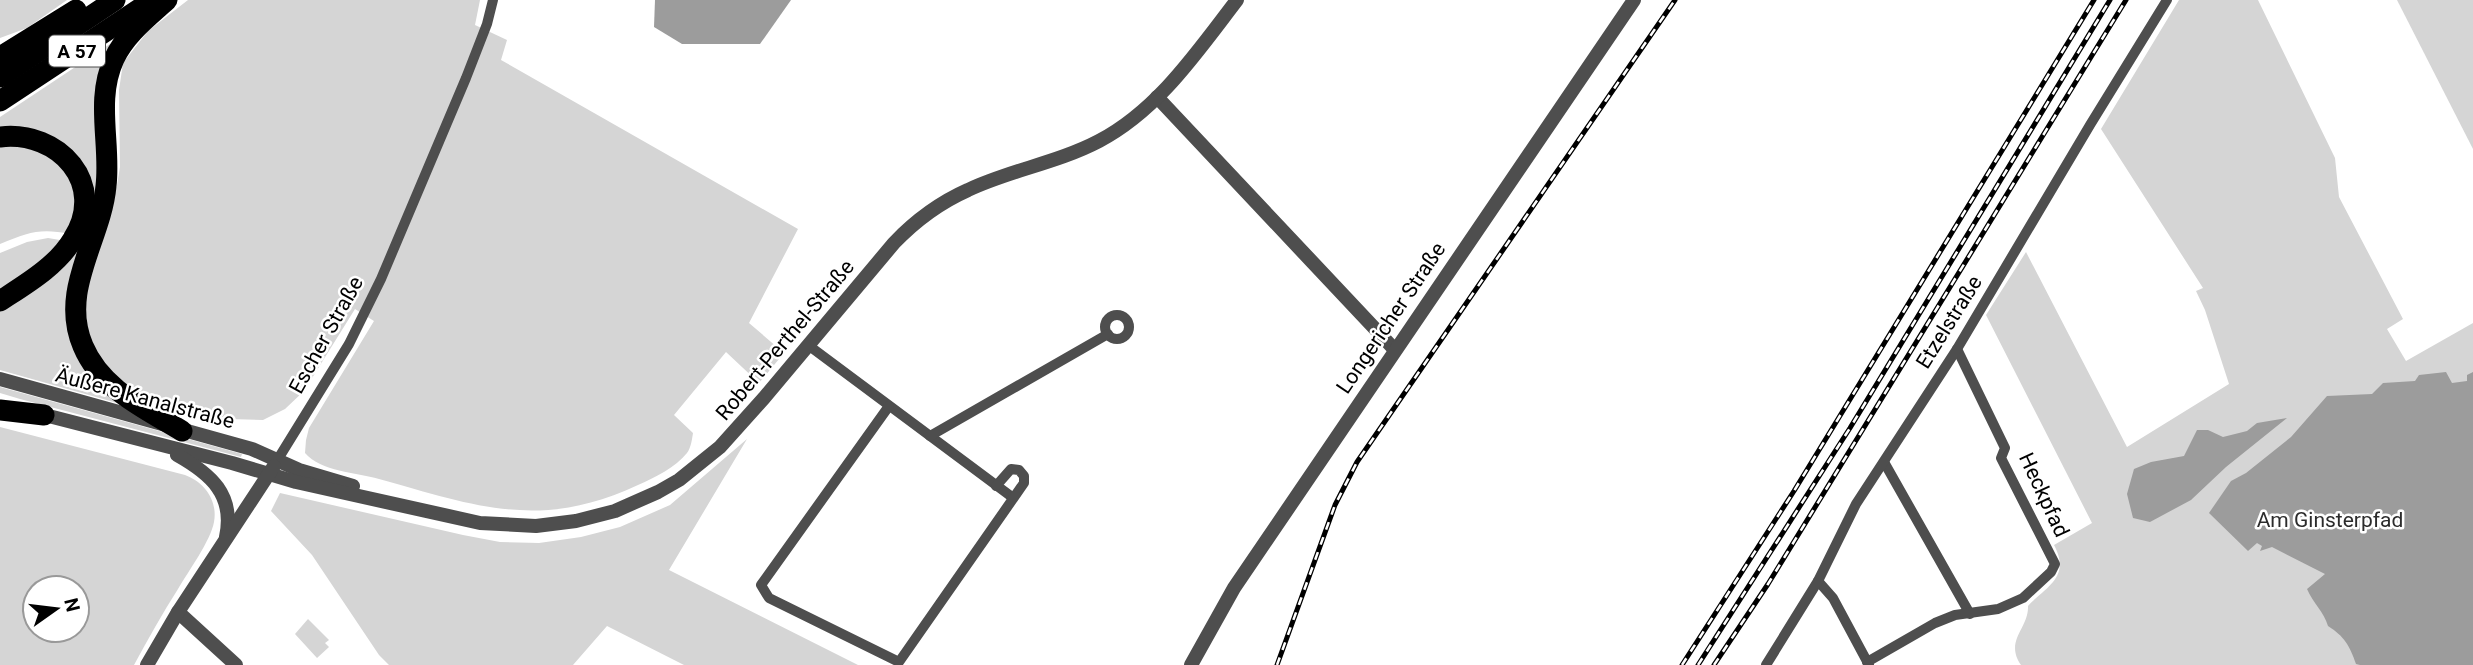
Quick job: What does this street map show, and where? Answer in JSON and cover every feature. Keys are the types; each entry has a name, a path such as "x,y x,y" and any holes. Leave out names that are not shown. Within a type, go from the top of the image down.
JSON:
{"highway":[{"path":"0,57 93,0"},
{"name":"A 57","path":"0,77 115,0"},
{"name":"A 57","path":"0,101 153,0"},
{"path":"167,0 123,42 108,76 104,110 106,189 78,284 75,313 79,337 99,373 126,397 182,431"},
{"path":"0,51 26,41"},
{"path":"0,137 29,137 59,150 76,170 82,184 84,201 84,214 79,230 66,249 35,277 0,301"},
{"path":"0,410 44,415"}],"street":[{"name":"Escher Straße","path":"147,665 178,612 270,474 349,344 381,279 466,78 487,24 493,0"},
{"name":"Robert-Perthel-Straße","path":"270,474 480,523 536,526 597,517 638,502 679,480 720,447 894,243 927,214 969,189 1046,164 1118,130 1157,97 1186,66 1237,0"},
{"name":"Longericher Straße","path":"1191,665 1234,588 1633,0"},
{"name":"Etzelstraße","path":"1766,665 1818,581 1856,504 1957,349 2167,0"},
{"path":"1157,97 1395,349"},
{"path":"930,436 1108,334"},
{"path":"808,345 1012,498"},
{"name":"Heckpfad","path":"1818,581 1833,598 1868,663 1936,623 1955,615 1998,609 2023,597 2051,572 2055,564 2001,458 2005,449 1957,349"},
{"name":"Äußere Kanalstraße","path":"0,379 278,459"},
{"name":"Äußere Kanalstraße","path":"0,402 270,474"},
{"path":"889,406 761,585 769,598 899,662 1024,483 1024,476 1019,470 1007,471 996,486"},
{"path":"160,446 201,468 219,486 230,521 225,542"},
{"name":"Robert-Perthel-Straße","path":"278,459 299,470 417,508"},
{"path":"1884,462 1970,614"},
{"path":"178,612 236,665"}],"green space":[{"path":"0,0 67,0 27,28 0,38"},
{"path":"188,0 480,0 475,25 507,40 501,60 798,229 749,323 784,353 759,383 726,352 674,415 693,433 687,453 664,472 603,499 570,507 539,510 508,509 447,498 329,468 305,453 309,428 374,321 355,309 304,391 285,409 263,420 229,419 140,392 131,392 113,379 88,338 84,287 107,226 117,185 120,167 119,90 123,63 148,31"},
{"name":"Am Ginsterpfad","path":"2179,0 2258,0 2335,158 2339,197 2403,319 2387,329 2406,361 2473,323 2473,665 2021,665 2016,656 2016,641 2028,606 2058,573 2059,556 2054,545 2092,523 1986,315 2026,252 2127,447 2229,384 2205,310 2196,291 2203,288 2101,129"},
{"path":"2397,0 2473,0 2473,149"},
{"path":"119,38 97,209 82,169 0,131 0,117"},
{"path":"0,142 47,149 78,189 71,234 35,232 0,244"},
{"path":"48,238 66,241 0,295 0,253 27,242"},
{"path":"76,246 82,251 71,313 128,406 0,370 0,308"},
{"path":"0,387 242,454 241,457 20,399 0,393"},
{"path":"0,427 185,475 204,487 212,499 215,514 209,538 134,665 0,665"},
{"path":"747,439 669,570 858,665 684,665 607,626 573,665 389,665 379,655 312,555 271,511 280,493 500,542 539,543 581,537 620,527 670,505"},
{"path":"308,619 329,640 325,643 329,647 317,658 295,634"}],"shaded area":[{"path":"655,0 791,0 760,44 682,44 654,27"},
{"path":"2446,372 2452,383 2467,381 2467,375 2473,372 2473,665 2356,664 2346,642 2328,626 2307,589 2325,574 2272,547 2260,551 2262,546 2257,543 2248,551 2209,513 2231,481 2246,473 2291,437 2327,396 2372,394 2383,383 2415,381 2419,375"},
{"path":"2287,418 2226,467 2191,500 2150,522 2133,518 2127,494 2134,469 2151,462 2184,456 2197,430 2208,430 2223,437 2247,431 2257,423"}],"railway":[{"path":"1277,665 1335,505 1357,462 1675,0"},
{"path":"1682,665 1794,491 2094,0"},
{"path":"1698,665 1850,428 2110,0"},
{"path":"1714,665 1768,584 2126,0"}]}
